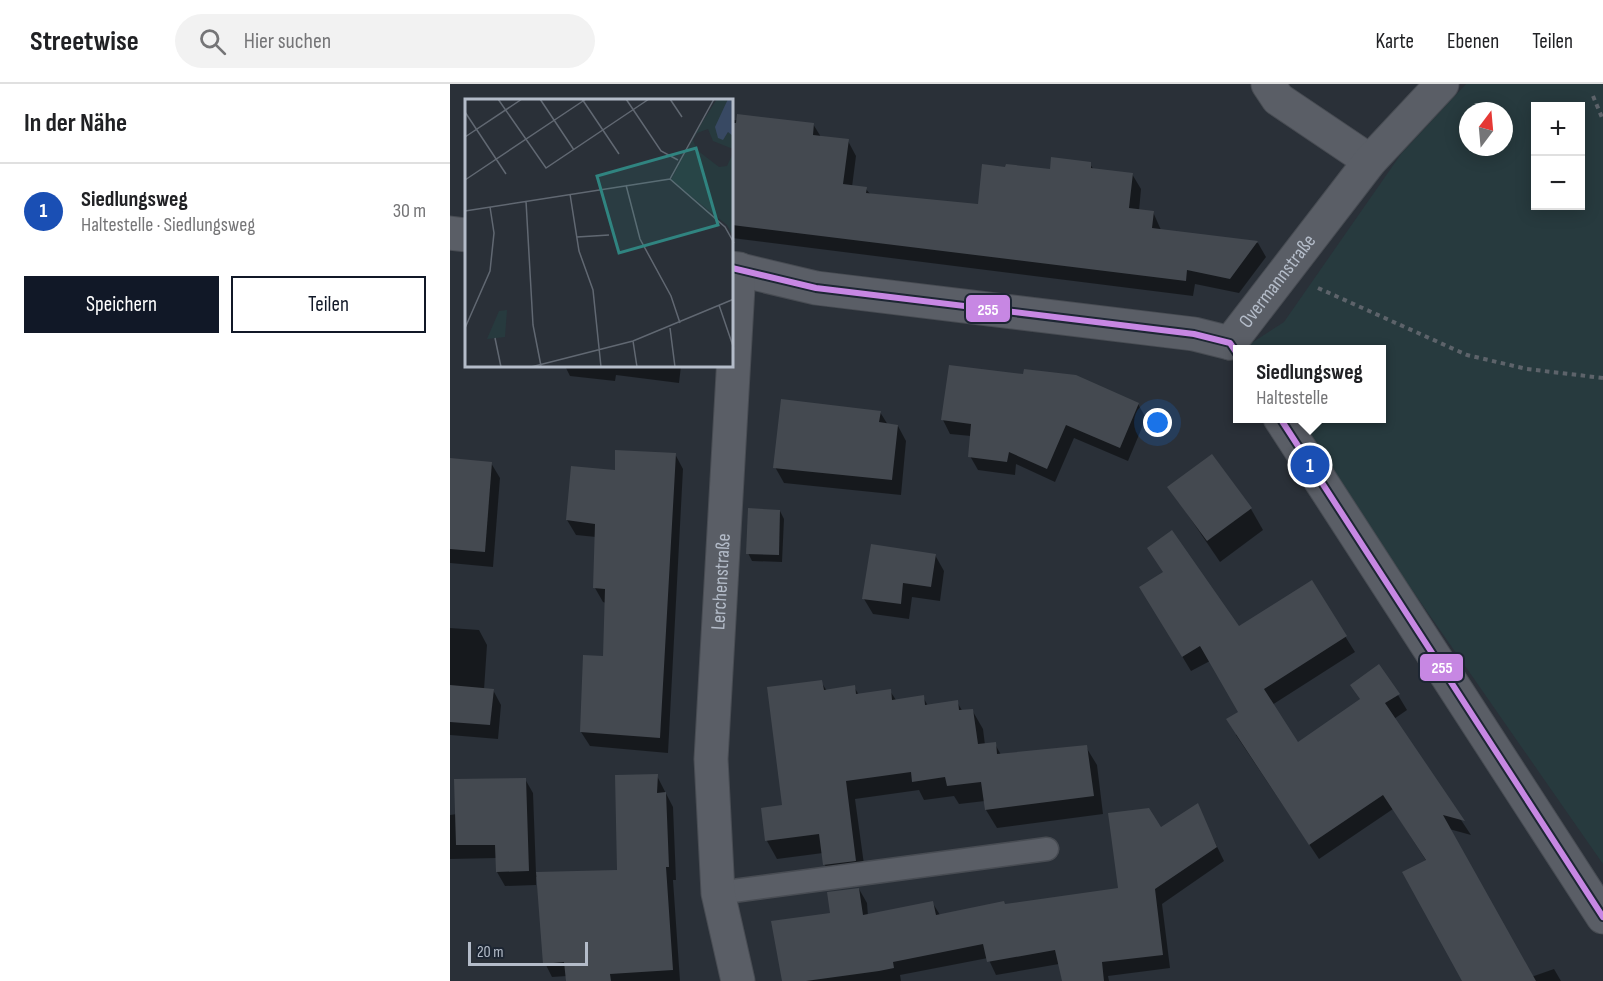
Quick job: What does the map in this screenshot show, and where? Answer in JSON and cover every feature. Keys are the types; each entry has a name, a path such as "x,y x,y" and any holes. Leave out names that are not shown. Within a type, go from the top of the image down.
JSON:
{"street":[{"path":"1268,84 1278,99 1370,160"},
{"name":"Overmannstraße","path":"1237,345 1288,267 1370,160 1442,84"},
{"path":"450,233 465,235"},
{"name":"Overmannstraße","path":"735,268 816,288 1194,334 1233,349"},
{"name":"Lerchenstraße","path":"734,288 735,268"},
{"name":"Lerchenstraße","path":"730,368 711,759 718,893 738,981"},
{"path":"1283,423 1603,917"}],"lane":[{"path":"718,893 1047,849"}],"path":[{"path":"1593,96 1603,120"},
{"path":"1288,267 1325,292 1467,355 1527,369 1603,378"}],"green space":[{"path":"1466,84 1603,84 1603,864 1296,423 1386,423 1386,345 1249,345 1284,322 1401,154"}],"building":[{"path":"737,114 814,123 813,135 849,139 843,184 867,187 866,193 978,204 982,164 1050,169 1051,157 1091,162 1091,168 1133,173 1129,208 1154,211 1152,228 1258,241 1230,279 1187,270 1186,281 734,225 734,123 736,123"},
{"path":"949,365 1023,374 1024,369 1076,375 1139,403 1120,448 1066,425 1047,469 1009,452 1007,462 968,457 971,424 941,420"},
{"path":"781,399 881,411 879,422 898,425 892,480 773,468"},
{"path":"615,450 676,453 660,738 580,732 583,655 603,656 605,589 593,588 595,524 566,520 571,466 615,470"},
{"path":"1212,454 1252,508 1207,541 1167,487"},
{"path":"450,458 492,462 485,552 450,549"},
{"path":"748,508 780,510 779,555 746,554"},
{"path":"1172,530 1239,626 1312,580 1347,636 1264,689 1298,742 1360,699 1350,685 1379,664 1400,694 1385,703 1465,821 1443,815 1536,981 1462,981 1402,872 1426,860 1383,795 1309,845 1226,719 1238,712 1200,646 1182,657 1139,587 1163,572 1147,548"},
{"path":"871,544 936,554 931,587 903,583 901,604 862,599"},
{"path":"822,680 824,690 855,685 856,694 891,689 892,700 924,695 925,705 958,700 959,710 973,709 978,744 996,742 997,754 1087,745 1094,796 985,810 981,782 947,786 945,777 912,782 911,772 846,781 856,861 823,865 819,834 765,841 761,808 782,805 767,687"},
{"path":"450,685 494,689 490,725 450,722"},
{"path":"658,774 657,793 666,792 669,867 666,867 673,970 610,974 611,981 566,981 564,962 543,964 536,872 617,870 615,775"},
{"path":"526,778 529,871 496,872 495,845 456,845 454,779"},
{"path":"1198,803 1217,847 1155,889 1163,955 1102,962 1104,981 1062,981 1055,950 987,962 983,944 893,962 894,968 879,971 806,981 782,981 771,921 830,913 827,892 859,888 863,915 933,901 936,915 1004,901 1005,904 1118,888 1108,813 1149,808 1161,827"}],"transit line":[{"name":"255","path":"734,268 816,288 1194,334 1230,343 1233,348"},
{"name":"255","path":"1283,423 1603,917"}],"place":[{"name":"Siedlungsweg","path":"1310,465"}]}
